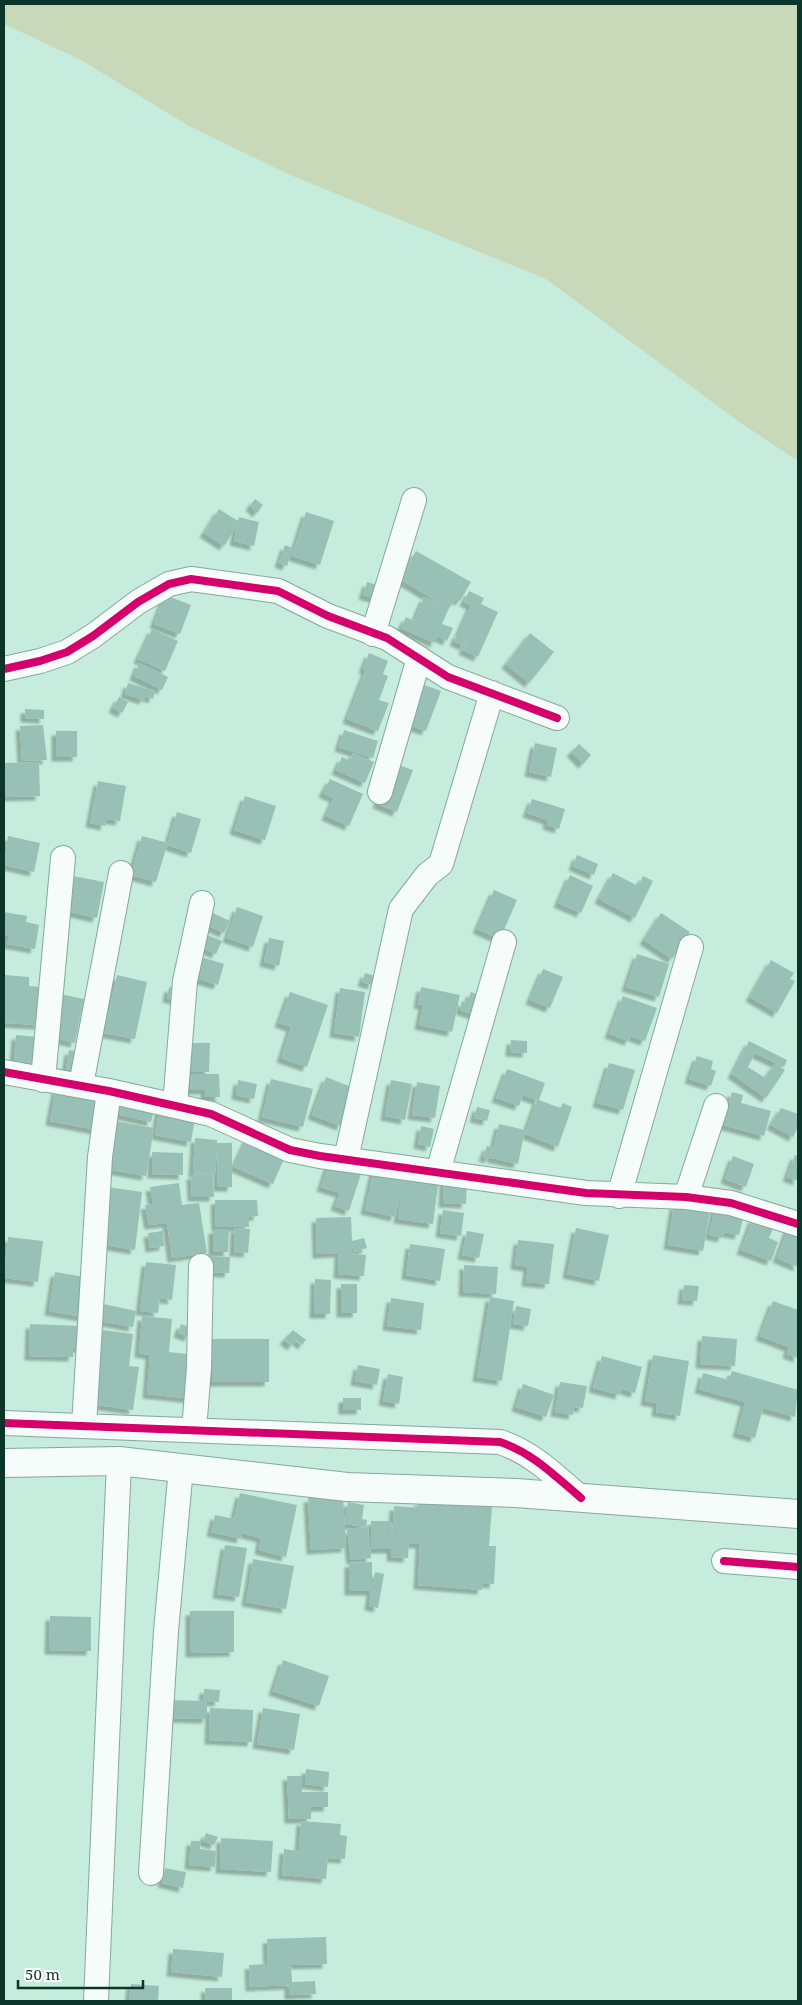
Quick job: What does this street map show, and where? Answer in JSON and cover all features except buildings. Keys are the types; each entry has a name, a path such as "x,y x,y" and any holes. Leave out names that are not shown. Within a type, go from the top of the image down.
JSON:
{"main road":[{"path":"4,1463 119,1461 347,1488 516,1493 798,1514"}],"street":[{"path":"373,634 414,500"},
{"path":"4,669 40,662 68,652 94,636 138,602 169,584 191,579 278,591 328,616 387,638 448,677 557,718"},
{"path":"380,792 419,658"},
{"path":"346,1159 401,909 427,875 440,864 492,692"},
{"path":"43,1080 63,858"},
{"path":"81,1085 121,874"},
{"path":"175,1105 185,981 202,903"},
{"path":"438,1172 504,942"},
{"path":"619,1196 691,947"},
{"path":"4,1072 109,1090 211,1114 290,1150 545,1188 619,1196 686,1197 732,1203 798,1224"},
{"path":"84,1426 100,1157 109,1090"},
{"path":"686,1197 716,1106"},
{"path":"194,1430 199,1368 201,1266"},
{"path":"4,1423 500,1442 520,1448 581,1498"},
{"path":"96,2001 119,1461"},
{"path":"151,1873 166,1631 181,1468"},
{"path":"724,1561 798,1567"}],"green space":[{"path":"4,4 798,4 798,461 738,421 546,279 290,175 189,126 81,60 4,24"}],"cycle path":[{"path":"4,669 40,661 67,652 93,636 138,602 169,584 191,579 278,591 328,616 387,638 448,677 557,718"},
{"path":"4,1072 109,1091 211,1114 290,1150 320,1156 586,1193 686,1197 731,1203 798,1224"},
{"path":"4,1423 500,1442 523,1452 581,1498"},
{"path":"724,1561 798,1567"}]}
